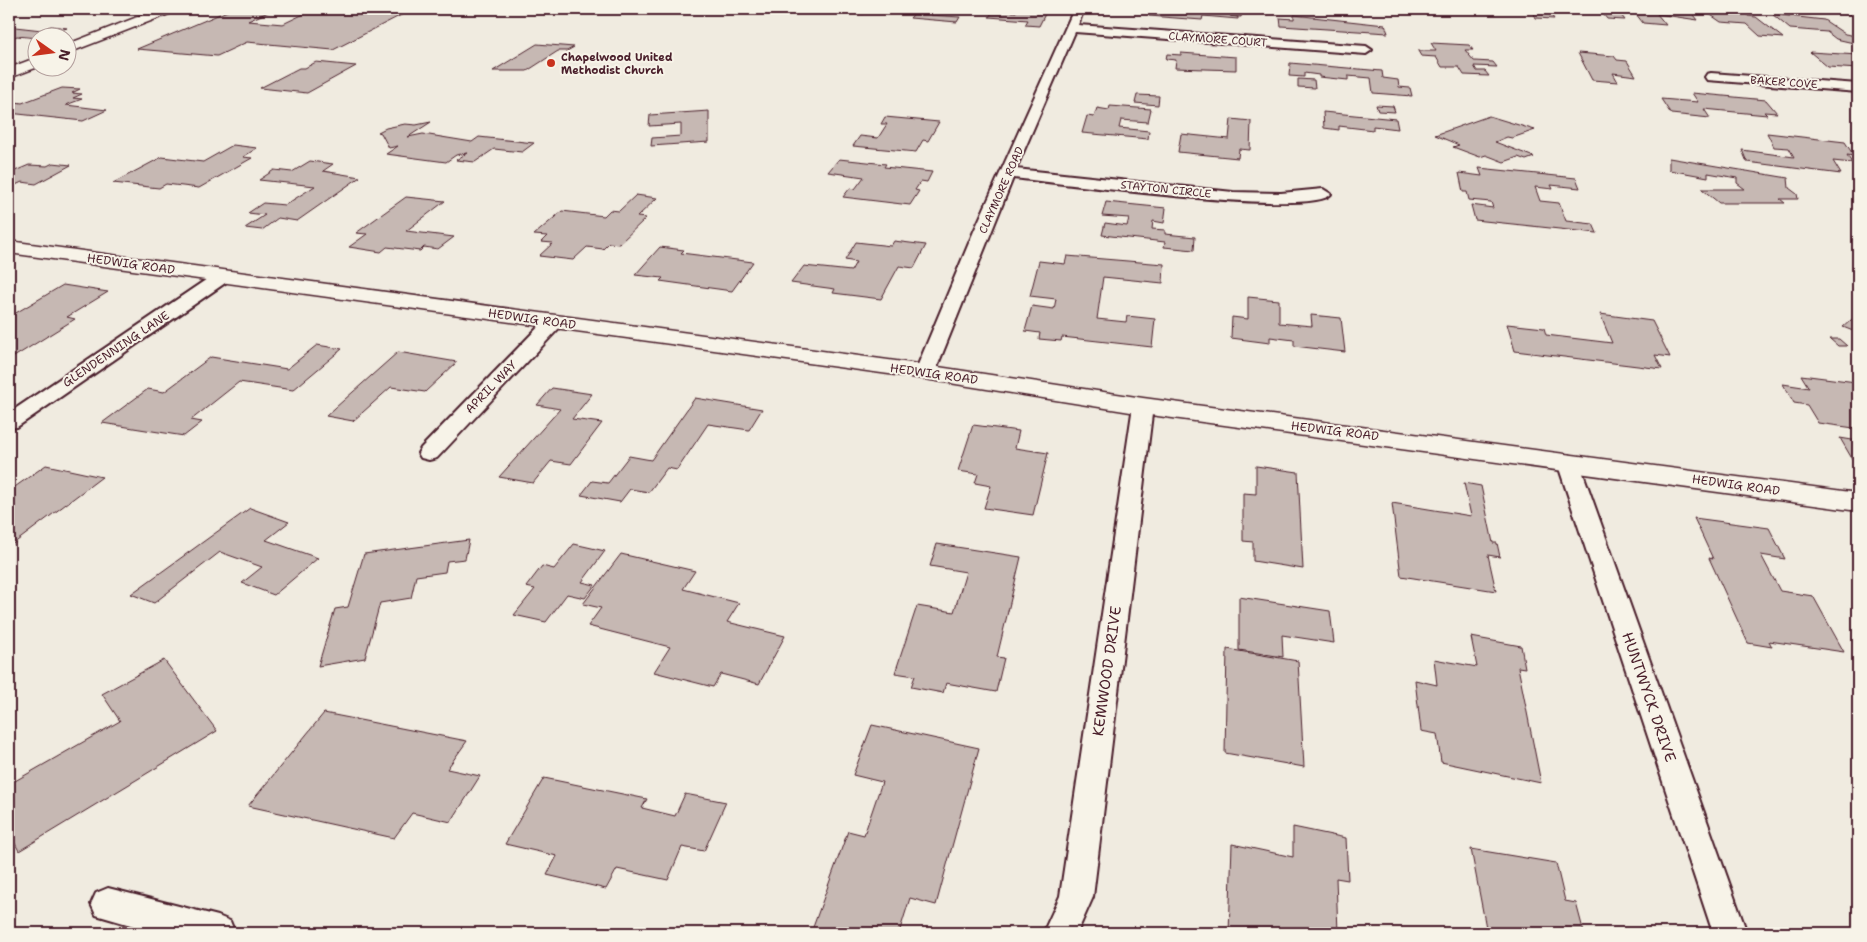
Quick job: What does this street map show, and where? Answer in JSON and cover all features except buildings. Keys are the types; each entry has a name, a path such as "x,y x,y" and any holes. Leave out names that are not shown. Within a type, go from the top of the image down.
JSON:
{"street":[{"path":"78,46 169,9"},
{"name":"CLAYMORE ROAD","path":"924,372 1079,9"},
{"path":"1835,9 1858,10"},
{"name":"CLAYMORE COURT","path":"1071,28 1366,50"},
{"path":"9,73 28,66"},
{"name":"BAKER COVE","path":"1711,77 1858,88"},
{"name":"STAYTON CIRCLE","path":"1009,173 1233,196 1281,198 1323,194"},
{"name":"HEDWIG ROAD","path":"9,248 924,372 1143,406 1858,502"},
{"name":"GLENDENNING LANE","path":"9,422 222,277"},
{"name":"APRIL WAY","path":"429,453 554,322"},
{"name":"KEMWOOD DRIVE","path":"1060,933 1076,897 1143,406"},
{"name":"HUNTWYCK DRIVE","path":"1568,462 1730,933"},
{"path":"108,904 218,933"}],"place":[{"name":"Chapelwood United Methodist Church","path":"551,63"}]}
